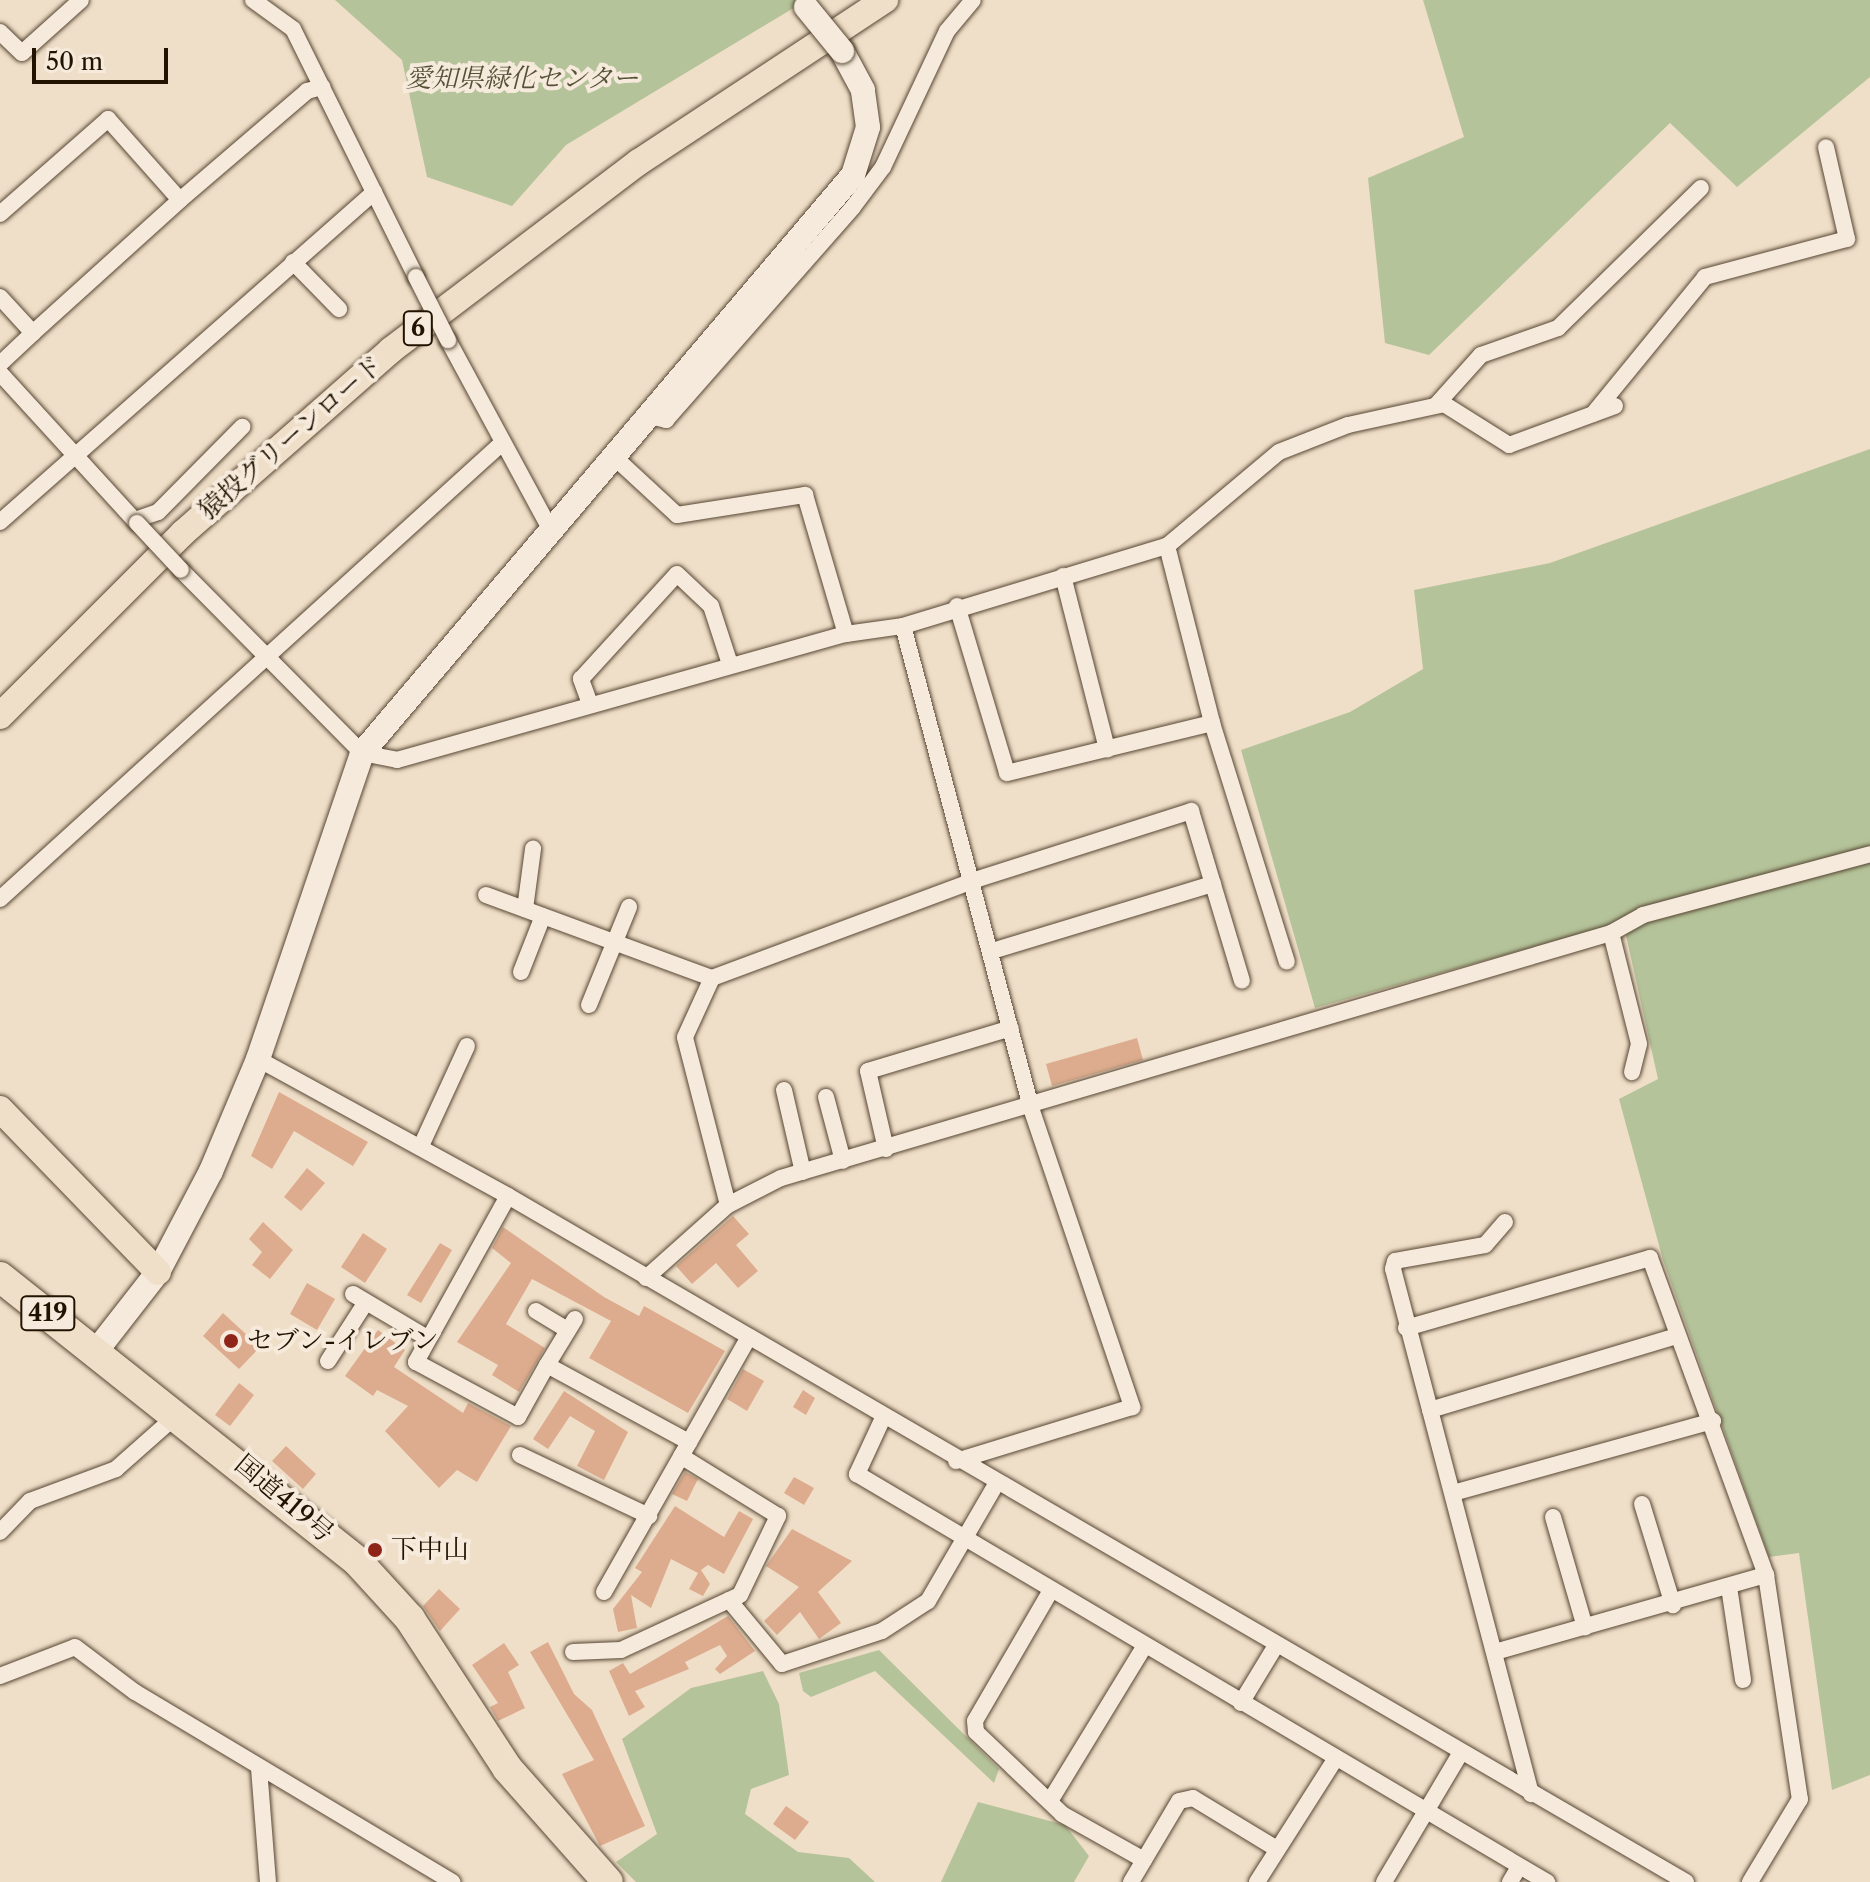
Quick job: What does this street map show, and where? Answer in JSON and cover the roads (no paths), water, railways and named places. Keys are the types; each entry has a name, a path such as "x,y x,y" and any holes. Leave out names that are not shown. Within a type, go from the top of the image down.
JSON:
{"highway":[{"name":"国道419号","path":"0,1277 178,1414 358,1562 410,1619 507,1768 608,1882"}],"main road":[{"name":"猿投グリーンロード","path":"3,711 250,471 470,286 726,101 885,0"},
{"path":"0,1109 158,1272"}],"street":[{"path":"0,32 22,53 81,0"},
{"path":"253,0 293,29 501,444 550,529"},
{"path":"645,415 666,420 853,207 883,167 947,31 973,0"},
{"path":"97,1350 158,1272 258,1059 362,753 611,454 853,175 867,118 863,90 842,51 803,4"},
{"path":"0,364 180,200 307,91 322,87"},
{"path":"0,214 108,119 180,200"},
{"path":"1592,415 1705,277 1847,239 1826,147"},
{"path":"0,373 181,570 362,753 397,760 730,664 846,634 903,626 957,606 1167,546 1279,452 1348,425 1437,404 1481,355 1558,328 1701,188"},
{"path":"0,522 374,192"},
{"path":"293,262 339,309"},
{"path":"0,297 33,333"},
{"path":"1437,404 1509,445 1615,406"},
{"path":"136,522 158,512 242,427"},
{"path":"0,899 501,444"},
{"path":"611,454 677,515 805,495 846,634"},
{"path":"1167,546 1212,723 1287,962"},
{"path":"590,704 581,679 677,574 711,606 730,664"},
{"path":"1063,576 1107,749"},
{"path":"957,606 1007,773 1212,723"},
{"path":"903,626 975,880 1031,1108 1132,1407 956,1461"},
{"path":"486,895 712,978 975,880 1191,811 1242,981"},
{"path":"525,909 533,849"},
{"path":"646,1278 728,1205 803,1172 1031,1108 1611,933 1643,915 1870,854"},
{"path":"992,951 1213,884"},
{"path":"589,1005 629,907"},
{"path":"521,972 543,916"},
{"path":"1611,933 1639,1044 1632,1072"},
{"path":"712,978 685,1037 728,1205"},
{"path":"886,1149 868,1071 1011,1028"},
{"path":"421,1146 467,1046"},
{"path":"258,1059 508,1196 882,1420 1686,1882"},
{"path":"784,1090 803,1172"},
{"path":"826,1097 843,1161"},
{"path":"508,1196 416,1362 518,1417 572,1325 536,1311"},
{"path":"1505,1222 1485,1245 1395,1261 1406,1328 1453,1493 1531,1794"},
{"path":"1406,1328 1650,1258 1677,1336 1713,1421 1766,1575 1800,1799 1750,1882"},
{"path":"328,1361 360,1298 427,1338"},
{"path":"1430,1410 1677,1336"},
{"path":"604,1592 748,1339"},
{"path":"547,1365 685,1449 778,1516 740,1595 621,1650 573,1652"},
{"path":"0,1532 30,1501 116,1469 178,1414"},
{"path":"882,1420 857,1474 926,1512 962,1542 1547,1882"},
{"path":"1453,1493 1713,1421"},
{"path":"520,1455 649,1516"},
{"path":"729,1600 782,1664 882,1631 928,1601 996,1484"},
{"path":"1642,1504 1673,1605"},
{"path":"1553,1517 1585,1627"},
{"path":"1495,1652 1673,1605 1766,1575"},
{"path":"1729,1587 1743,1680"},
{"path":"1050,1592 975,1721 976,1732 1050,1801 1144,1860"},
{"path":"0,1676 75,1647 259,1768 282,1774 452,1882"},
{"path":"1050,1801 1144,1647"},
{"path":"1241,1703 1275,1647"},
{"path":"1384,1882 1460,1754"},
{"path":"1257,1882 1336,1758"},
{"path":"259,1768 268,1882"},
{"path":"1131,1882 1179,1801 1193,1798 1277,1849"},
{"path":"1510,1882 1519,1867"}],"place":[{"name":"セブン-イレブン","path":"231,1341"},
{"name":"下中山","path":"375,1550"}],"park label":[{"name":"愛知県緑化センター","path":"522,79"}]}
